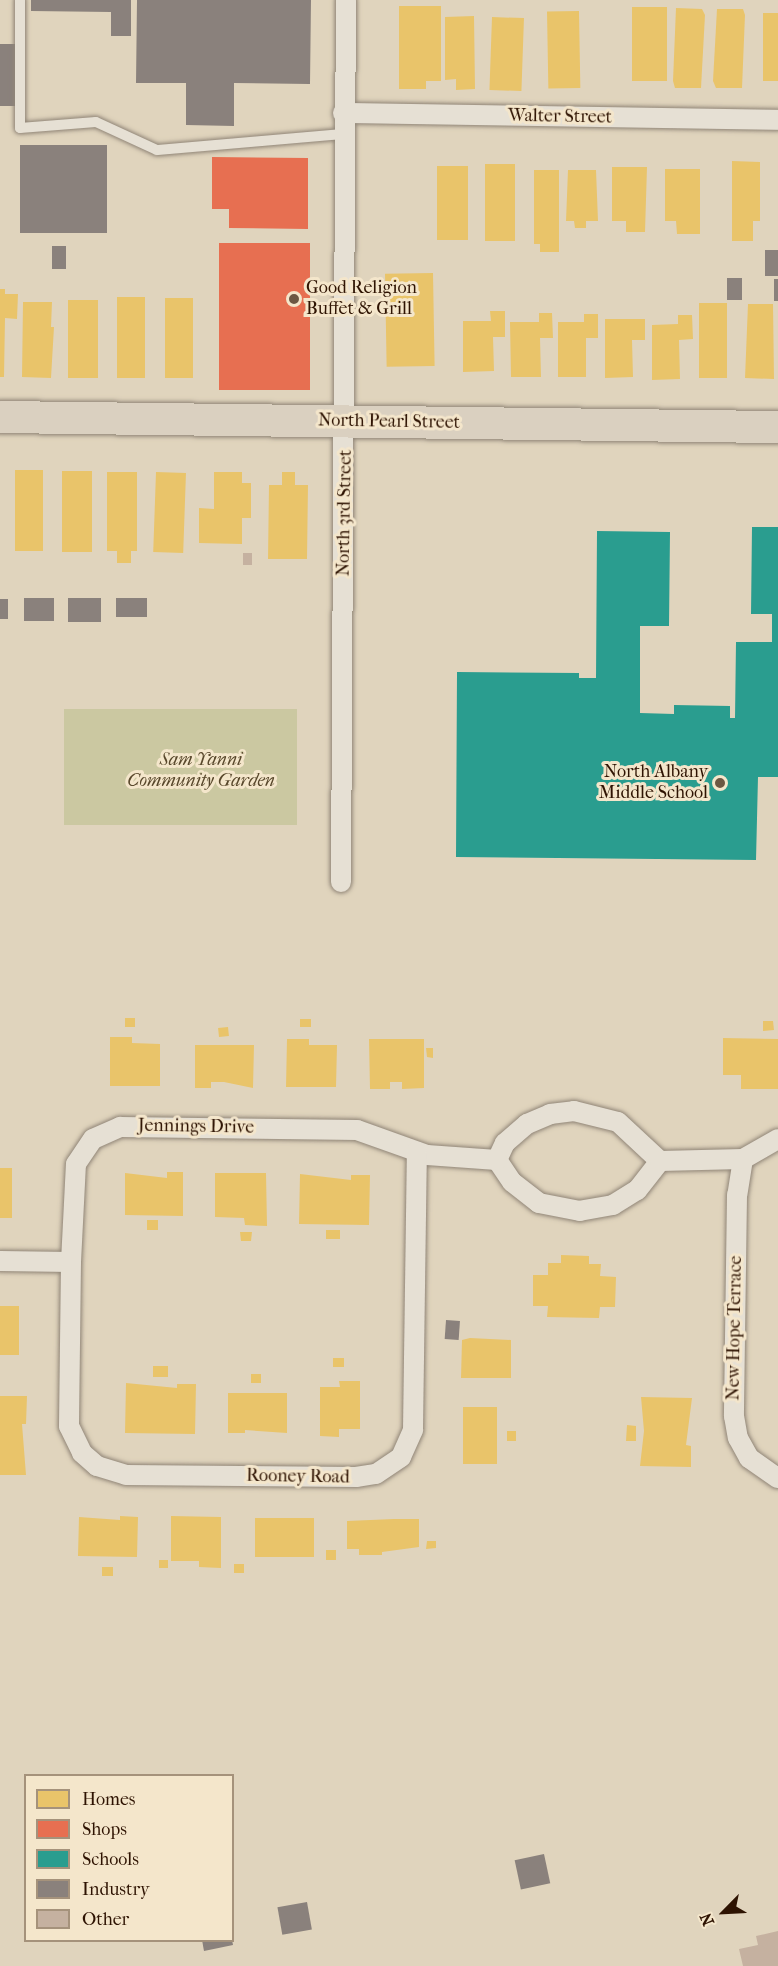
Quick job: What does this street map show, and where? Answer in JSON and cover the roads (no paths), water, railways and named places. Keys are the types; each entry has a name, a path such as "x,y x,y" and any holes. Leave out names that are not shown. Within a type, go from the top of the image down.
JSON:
{"main road":[{"name":"North Pearl Street","path":"0,417 778,427"}],"street":[{"name":"North 3rd Street","path":"341,882 345,421 343,114 346,0"},
{"name":"Walter Street","path":"343,114 778,120"},
{"path":"660,1161 655,1172 626,1198 613,1205 580,1211 553,1208 522,1192 497,1160 505,1143 527,1124 550,1114 574,1111 618,1122 660,1161 744,1159 778,1139"},
{"name":"Jennings Drive","path":"71,1262 76,1164 86,1146 111,1130 130,1126 357,1130 417,1152 497,1160"},
{"name":"Rooney Road","path":"71,1262 69,1426 82,1453 97,1466 126,1475 356,1477 376,1474 401,1457 413,1430 417,1152"},
{"name":"New Hope Terrace","path":"744,1159 737,1195 734,1416 738,1438 749,1458 778,1479"},
{"path":"0,1261 71,1262"}],"lane":[{"path":"20,0 20,128 96,122 158,150 343,134"}],"place":[{"name":"Good Religion Buffet & Grill","path":"294,299"},
{"name":"North Albany Middle School","path":"720,783"}],"park label":[{"name":"Sam Yanni Community Garden","path":"201,771"}]}
